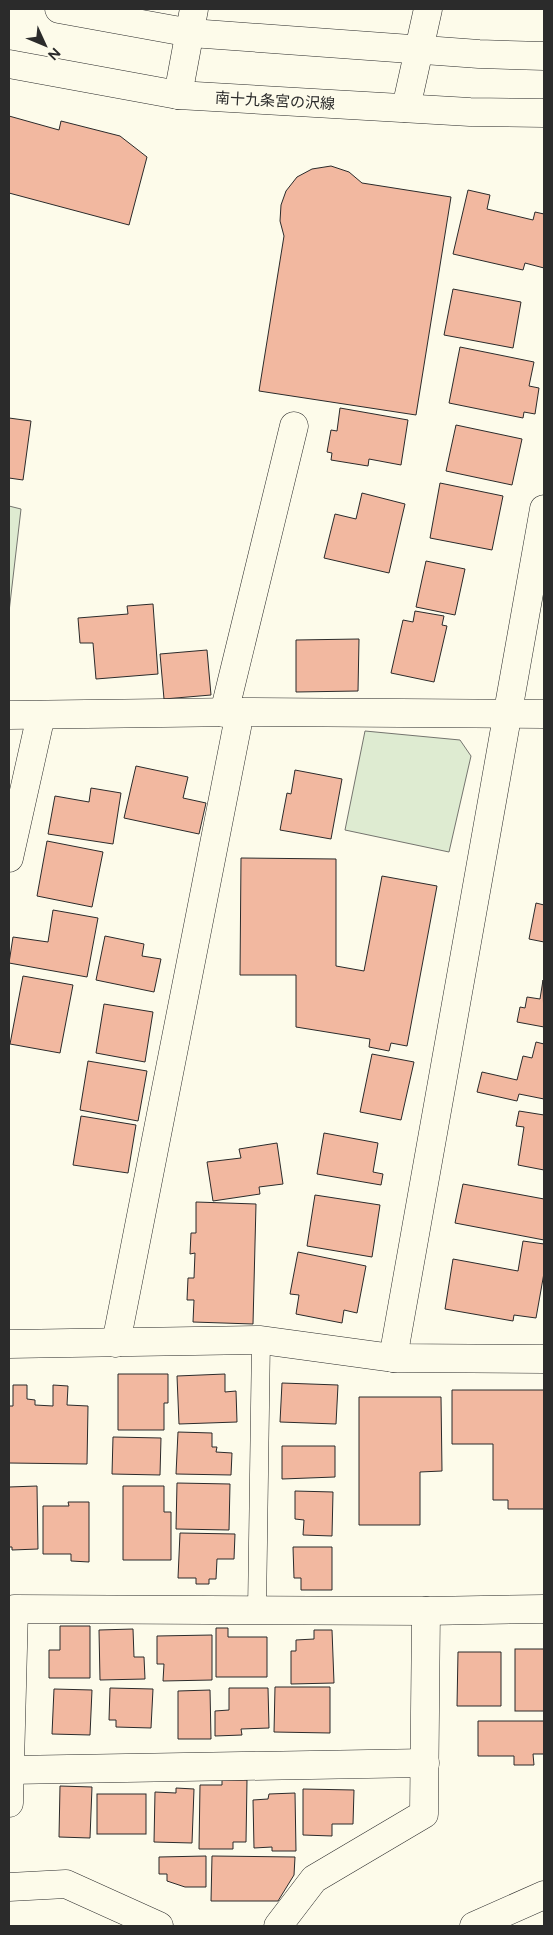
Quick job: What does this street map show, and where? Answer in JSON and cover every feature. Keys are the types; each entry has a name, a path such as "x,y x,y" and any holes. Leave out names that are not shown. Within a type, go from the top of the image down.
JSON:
{"main road":[{"path":"59,9 193,21 419,49 544,56"},
{"path":"406,108 428,9"},
{"path":"178,95 193,21"},
{"name":"南十九条宮の沢線","path":"9,64 178,95 406,108 544,113"},
{"path":"116,1343 232,712 294,426"},
{"path":"393,1358 544,509"},
{"path":"9,715 232,712 544,714"},
{"path":"9,858 41,714"},
{"path":"9,1344 261,1340 393,1358 544,1359"},
{"path":"9,1802 14,1609 426,1611 544,1609"},
{"path":"278,1926 314,1878 424,1814 426,1611"},
{"path":"10,1770 424,1763"},
{"path":"9,1887 66,1884 159,1926"},
{"path":"474,1926 544,1895"}],"lane":[{"path":"257,1610 261,1340"}],"green space":[{"path":"9,506 21,509 9,612"},
{"path":"365,731 460,740 471,756 449,852 345,830"}],"building":[{"path":"9,116 59,130 61,121 120,136 147,157 129,225 9,193"},
{"path":"331,166 349,172 362,183 451,197 416,415 259,391 284,236 280,221 281,205 286,191 297,177 312,169"},
{"path":"468,190 490,195 487,209 533,220 535,212 544,214 544,268 525,263 523,270 453,254"},
{"path":"453,289 521,302 513,348 444,335"},
{"path":"460,347 534,362 529,386 539,388 535,414 524,412 523,418 449,403"},
{"path":"340,408 408,420 401,465 369,459 368,466 331,460 332,453 327,452 331,430 337,431"},
{"path":"9,418 31,421 23,480 9,478"},
{"path":"456,425 522,439 512,485 446,471"},
{"path":"440,483 503,496 492,550 430,538"},
{"path":"362,493 405,504 389,573 324,558 335,514 356,519"},
{"path":"426,561 465,569 455,615 416,607"},
{"path":"153,604 158,674 96,679 93,643 80,643 78,618 128,614 127,606"},
{"path":"415,611 444,616 442,625 447,626 434,682 391,673 403,620 413,622"},
{"path":"359,639 358,691 296,692 296,640"},
{"path":"207,650 211,695 164,699 160,654"},
{"path":"136,766 188,777 183,798 206,803 199,834 124,818"},
{"path":"295,770 342,779 331,839 280,830 287,793 291,794"},
{"path":"91,788 121,793 113,844 48,834 55,796 89,802"},
{"path":"47,841 103,852 92,907 37,896"},
{"path":"241,858 336,859 336,966 364,971 382,876 437,886 407,1046 391,1043 389,1051 369,1047 370,1039 296,1027 296,975 240,975"},
{"path":"536,903 544,905 544,942 529,939"},
{"path":"53,910 98,918 87,977 9,963 13,937 48,942"},
{"path":"105,936 144,944 142,956 161,959 154,992 96,980"},
{"path":"23,976 73,985 60,1053 10,1044"},
{"path":"543,980 544,1027 517,1022 520,1007 525,1008 527,997 540,999"},
{"path":"104,1004 153,1012 145,1062 96,1053"},
{"path":"536,1042 544,1044 544,1099 519,1094 517,1101 477,1092 482,1072 517,1080 523,1056 532,1058"},
{"path":"372,1054 414,1062 401,1120 360,1112"},
{"path":"88,1061 147,1071 138,1121 80,1110"},
{"path":"519,1111 544,1115 544,1170 518,1165 524,1127 516,1126"},
{"path":"81,1116 136,1125 128,1173 73,1165"},
{"path":"324,1133 378,1143 373,1172 383,1174 381,1185 317,1174"},
{"path":"277,1143 283,1184 259,1187 260,1194 213,1201 207,1162 241,1158 239,1149"},
{"path":"463,1184 544,1199 544,1240 455,1223"},
{"path":"315,1195 380,1205 372,1257 307,1246"},
{"path":"196,1202 256,1204 253,1324 193,1322 194,1300 187,1300 188,1278 194,1278 195,1253 190,1254 191,1233 196,1233"},
{"path":"523,1241 544,1244 544,1273 536,1318 514,1315 513,1321 445,1309 453,1259 518,1271"},
{"path":"298,1252 366,1266 357,1313 344,1310 342,1323 296,1314 299,1295 290,1294"},
{"path":"118,1374 168,1374 168,1403 164,1403 164,1430 118,1430"},
{"path":"225,1374 225,1392 236,1391 237,1422 179,1424 177,1376"},
{"path":"282,1383 338,1385 336,1424 280,1422"},
{"path":"13,1385 27,1385 27,1399 35,1400 35,1405 53,1406 53,1385 68,1386 67,1405 88,1406 87,1464 9,1463 9,1406 13,1406"},
{"path":"452,1390 544,1390 544,1509 508,1509 508,1500 493,1500 493,1444 452,1444"},
{"path":"359,1397 441,1397 442,1471 420,1472 420,1525 359,1525"},
{"path":"178,1432 212,1433 212,1447 217,1447 216,1452 232,1453 231,1475 176,1474"},
{"path":"113,1437 161,1438 160,1475 112,1474"},
{"path":"282,1446 335,1446 335,1477 282,1479"},
{"path":"177,1483 230,1484 229,1530 176,1529"},
{"path":"37,1486 38,1549 12,1550 12,1547 9,1547 9,1487"},
{"path":"123,1486 164,1486 164,1512 171,1512 171,1560 123,1560"},
{"path":"295,1491 333,1492 332,1536 303,1535 304,1520 295,1519"},
{"path":"68,1502 89,1502 89,1562 71,1561 71,1554 43,1554 43,1506 69,1506"},
{"path":"180,1533 235,1534 234,1559 217,1559 216,1579 209,1579 209,1584 196,1584 196,1578 178,1578"},
{"path":"293,1547 332,1547 332,1590 301,1590 301,1578 294,1578"},
{"path":"60,1626 90,1626 90,1678 49,1678 49,1650 60,1650"},
{"path":"216,1628 228,1628 228,1637 267,1637 267,1677 216,1677"},
{"path":"133,1629 134,1657 144,1657 145,1679 100,1680 99,1630"},
{"path":"314,1630 332,1630 334,1683 291,1684 291,1651 296,1651 296,1640 314,1639"},
{"path":"212,1635 212,1680 163,1681 164,1664 157,1664 157,1636"},
{"path":"515,1649 544,1649 544,1711 515,1711"},
{"path":"458,1652 501,1652 501,1706 457,1706"},
{"path":"275,1687 330,1687 330,1733 274,1732"},
{"path":"110,1688 153,1689 151,1728 116,1727 116,1720 109,1720"},
{"path":"229,1688 268,1688 269,1728 241,1729 242,1735 215,1736 215,1711 229,1710"},
{"path":"54,1689 92,1690 90,1735 52,1734"},
{"path":"210,1690 211,1739 178,1739 178,1691"},
{"path":"478,1721 544,1721 544,1754 533,1754 534,1765 514,1765 514,1756 478,1756"},
{"path":"222,1780 247,1780 246,1842 233,1842 233,1849 199,1849 200,1785 222,1785"},
{"path":"60,1786 92,1787 90,1838 59,1837"},
{"path":"176,1788 194,1789 192,1843 154,1842 155,1792 176,1793"},
{"path":"303,1789 354,1790 353,1824 332,1824 332,1836 303,1835"},
{"path":"295,1793 296,1851 272,1851 272,1847 254,1848 253,1800 268,1799 269,1794"},
{"path":"97,1794 146,1794 146,1834 97,1834"},
{"path":"206,1856 206,1887 185,1887 167,1881 167,1874 159,1874 159,1857"},
{"path":"212,1856 295,1857 294,1875 278,1901 211,1901"}]}
